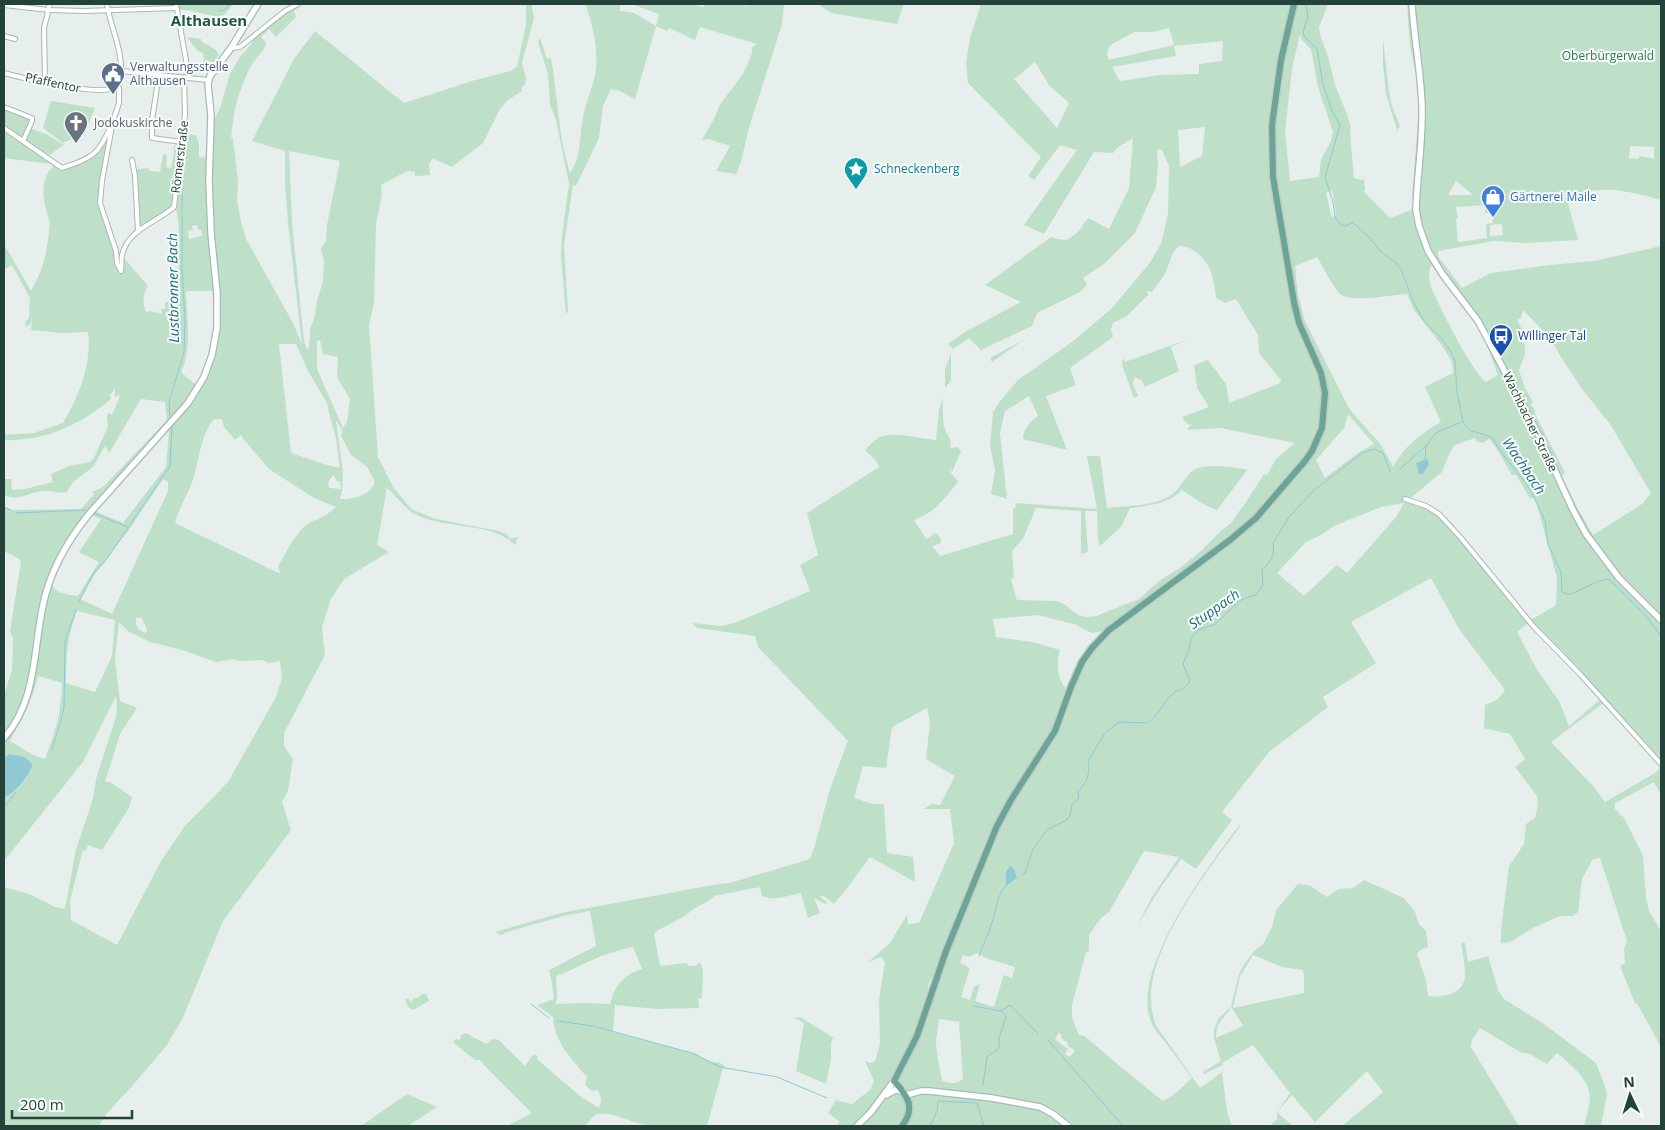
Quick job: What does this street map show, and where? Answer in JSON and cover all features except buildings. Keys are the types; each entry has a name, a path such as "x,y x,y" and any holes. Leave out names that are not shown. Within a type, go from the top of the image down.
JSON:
{"main road":[{"path":"902,1126 910,1111 905,1093 894,1081 917,1036 946,951 997,826 1011,800 1055,731 1073,682 1087,654 1109,630 1230,540 1256,518 1305,461 1319,437 1324,419 1325,394 1321,373 1299,323 1294,302 1273,177 1271,144 1281,60 1294,4"}],"street":[{"path":"45,81 44,28 50,4"},
{"path":"4,128 62,168 84,160 97,152 104,141 119,103 119,88 115,86 120,71 118,53 106,4"},
{"path":"4,738 21,714 29,692 43,603 52,575 75,531 188,404 204,377 212,355 217,328 217,293 211,232 209,181 211,116 208,80 231,48 258,4"},
{"path":"231,48 240,47 285,11 298,4"},
{"name":"Wachbacher Straße","path":"1412,4 1422,109 1416,210 1425,244 1440,271 1478,320 1540,436 1573,510 1586,534 1619,578 1661,620"},
{"path":"4,5 49,10 108,11 176,6"},
{"name":"Römerstraße","path":"113,120 100,203 121,271 122,256 126,244 132,235 174,207 186,114 187,77 176,6"},
{"path":"4,36 15,38"},
{"path":"120,71 208,80"},
{"name":"Pfaffentor","path":"4,73 84,90 111,89 115,86"},
{"path":"159,74 152,138 182,142"},
{"path":"4,107 32,118 23,140"},
{"path":"132,160 135,176 138,231"},
{"path":"1405,499 1426,506 1439,514 1534,627 1580,674 1661,764"},
{"path":"857,1126 871,1112 894,1081"},
{"path":"880,1099 891,1092 929,1091 1020,1102 1044,1108 1068,1126"}],"green space":[{"path":"176,4 233,4 225,14 218,17 186,10 176,10"},
{"path":"298,4 302,4 294,11 296,17 276,37 269,29 261,37 266,43 262,52 251,66 240,92 235,109 231,138 233,138 238,181 237,201 246,239 293,323 302,344 288,223 285,151 252,141 294,59 315,31 404,103 510,71 517,67 526,24 526,4 531,4 534,18 522,63 526,77 525,84 522,87 522,91 508,100 500,109 483,143 452,167 432,158 429,165 430,175 415,176 415,172 407,171 381,185 382,195 376,224 374,303 369,325 378,457 393,487 411,509 436,519 499,531 508,535 509,539 518,537 515,545 505,537 494,532 427,519 408,509 387,488 377,545 389,552 344,579 331,599 322,627 325,655 284,733 284,746 293,759 288,791 282,802 291,830 223,921 182,1020 166,1046 107,1113 99,1126 4,1126 4,887 29,894 55,907 65,909 76,849 92,802 97,775 116,717 117,704 116,696 83,762 4,861 4,798 21,784 33,765 13,754 4,758 4,695 12,670 13,635 12,637 10,631 21,562 4,551 4,506 13,510 81,509 95,493 92,492 103,487 167,420 165,402 141,399 109,453 105,446 93,467 73,482 67,492 43,491 19,497 4,495 4,479 11,479 12,490 25,489 53,482 51,474 69,466 90,462 94,458 108,426 108,413 112,415 120,396 117,395 115,398 115,388 110,395 111,399 100,408 61,430 33,438 4,440 4,435 34,433 63,423 83,379 89,344 88,332 62,333 31,330 32,317 30,324 26,327 25,322 29,318 30,298 12,265 4,269 4,244 31,291 40,273 47,249 50,222 44,199 44,185 48,173 53,167 51,164 4,158 4,107 32,118 29,128 46,134 64,145 48,156 34,147 62,168 84,160 104,141 110,138 100,203 120,270 122,256 148,286 144,299 146,312 151,311 162,314 161,309 165,309 165,302 169,302 168,291 177,290 178,288 179,235 177,214 175,206 138,231 134,172 138,169 149,168 149,171 160,172 163,154 167,155 166,167 171,168 174,146 182,142 183,134 196,135 199,144 199,157 205,158 211,116 214,120 220,108 230,74 255,35","holes":["289,151 340,161 327,225 326,241 321,249 324,261 323,282 317,300 307,350 304,341 292,223","197,225 198,230 201,229 202,236 189,239 188,231 193,230 192,226","212,291 215,315 213,340 207,363 196,385 181,372 187,354 186,292","320,340 323,354 338,357 337,377 350,399 347,422 343,428 317,369 317,341","279,344 296,344 308,371 327,403 336,438 340,468 291,453","214,419 222,419 224,427 235,440 241,435 269,469 314,498 336,507 326,515 309,523 300,531 278,567 281,574 175,523 195,474 205,433","336,420 342,430 341,436 351,455 367,467 375,482 373,487 360,496 340,499 343,473","169,431 166,467 123,523 92,510 162,432","333,475 337,481 340,481 341,489 329,488 328,483","163,479 168,482 168,491 112,614 80,599 95,574 128,531","89,514 101,519 79,552 99,562 78,596 61,593 50,582 75,531","77,611 115,620 112,656 95,692 66,683 69,638","141,617 147,629 146,633 139,630 136,625 136,618","119,622 128,631 150,642 182,650 216,662 233,659 240,661 262,660 269,663 280,661 282,678 276,697 228,782 184,827 161,861 117,945 71,920 70,901 83,849 85,852 88,845 102,850 129,808 132,797 110,782 105,782 120,734 137,708 120,701 115,659","38,676 62,683 57,722 45,759 33,755 10,741 30,702"]},
{"path":"585,4 620,4 620,11 634,13 656,26 635,99 620,91 611,89 603,106 599,138 576,186 573,185 564,246 568,311 566,314 561,257 569,184 556,120 550,105 548,74 538,42 540,38 547,59 551,58 561,131 570,173 577,160 583,117 596,69 594,36"},
{"path":"631,4 691,4 704,7 704,4 739,4 747,6 748,4 784,4 782,24 736,174 716,171 730,146 708,139 702,140 719,106 743,74 752,53 752,48 757,44 700,27 695,40 669,28 667,31 656,26 659,14"},
{"path":"818,4 904,4 897,24 831,13"},
{"name":"Oberbürgerwald","path":"981,4 1328,4 1319,27 1320,35 1328,56 1335,85 1351,128 1354,178 1364,179 1365,191 1363,191 1390,218 1413,209 1414,221 1417,218 1416,195 1413,198 1412,196 1419,108 1418,84 1410,46 1407,4 1661,4 1661,200 1614,190 1592,191 1566,196 1578,240 1525,243 1494,241 1438,251 1438,256 1462,288 1491,273 1594,261 1661,246 1661,764 1605,702 1551,742 1593,786 1605,802 1655,773 1661,767 1661,795 1654,782 1615,803 1615,809 1624,818 1643,856 1646,898 1649,911 1661,931 1661,1047 1638,1005 1635,1003 1620,966 1625,963 1624,949 1627,941 1600,858 1593,859 1582,879 1578,912 1573,916 1560,916 1533,928 1510,942 1501,943 1509,866 1524,844 1526,824 1535,818 1538,804 1537,796 1515,767 1525,759 1510,734 1484,728 1485,705 1497,700 1505,690 1459,629 1431,578 1351,622 1376,663 1323,697 1328,707 1269,752 1222,812 1232,820 1196,869 1181,859 1137,926 1152,897 1179,857 1144,851 1109,912 1101,918 1089,935 1089,951 1086,952 1072,1005 1072,1017 1079,1035 1085,1036 1163,1101 1176,1093 1192,1078 1153,1026 1147,1004 1151,979 1160,950 1175,921 1192,892 1210,865 1240,824 1191,895 1175,923 1162,950 1153,978 1151,1004 1157,1027 1200,1088 1222,1072 1227,1112 1232,1126 836,1126 840,1122 828,1113 836,1100 852,1104 870,1090 874,1081 865,1061 871,1063 875,1061 880,1044 879,1001 885,962 881,957 867,963 890,943 907,915 908,924 919,923 954,843 950,809 924,809 931,804 940,805 955,776 926,759 930,722 927,708 892,727 886,768 863,766 854,798 873,804 884,804 887,853 913,857 915,882 870,857 834,904 824,896 819,896 827,902 825,904 814,898 820,913 808,918 801,893 767,898 762,896 760,887 714,896 654,934 660,966 687,963 688,966 696,966 698,963 701,964 703,971 702,998 698,999 699,1008 656,1009 615,1005 613,1032 695,1053 710,1061 720,1063 726,1068 723,1068 707,1126 649,1126 615,1115 599,1114 590,1120 586,1126 507,1126 532,1113 480,1060 475,1060 453,1042 456,1039 460,1040 461,1035 466,1033 486,1044 493,1039 499,1040 525,1066 535,1054 538,1057 537,1059 580,1096 599,1108 601,1096 599,1092 597,1090 592,1091 585,1085 587,1077 560,1042 553,1017 537,1005 554,999 549,970 596,946 590,911 563,916 501,935 495,932 561,913 730,883 810,859 830,789 848,741 758,647 755,636 697,628 692,623 722,626 737,622 810,591 800,565 818,555 807,513 879,467 877,462 865,450 874,441 887,435 936,440 939,409 943,397 944,426 950,439 950,449 955,447 961,451 952,472 950,467 951,473 958,482 934,509 914,520 926,539 936,533 940,537 941,543 932,546 940,556 1013,534 1013,509 1016,507 1015,503 1097,509 1087,456 1100,456 1107,508 1162,500 1175,492 1191,472 1202,467 1218,466 1247,470 1217,510 1203,504 1182,490 1164,501 1130,508 1121,527 1100,546 1097,511 1085,511 1088,552 1081,554 1081,511 1036,508 1023,539 1012,551 1014,578 1011,579 1017,600 1057,601 1078,615 1086,617 1096,616 1139,599 1159,581 1201,551 1233,521 1264,474 1267,475 1276,459 1295,443 1220,428 1188,430 1192,424 1188,425 1182,417 1209,407 1197,388 1194,365 1208,360 1226,384 1229,403 1280,383 1281,380 1259,353 1258,335 1236,299 1225,303 1216,298 1212,275 1207,264 1199,254 1184,246 1178,246 1173,253 1165,274 1152,292 1147,291 1148,295 1127,316 1113,323 1111,329 1113,337 1070,368 1076,385 1046,396 1067,450 1023,439 1026,429 1038,416 1029,396 1005,411 1000,433 1007,499 991,494 995,470 990,445 993,412 1018,380 1072,342 1112,308 1149,264 1161,244 1168,214 1169,166 1162,150 1157,149 1156,187 1135,233 1104,264 1083,278 1087,285 1080,292 1037,313 1032,326 981,350 969,338 953,349 948,344 965,332 1021,302 985,285 1051,237 1067,240 1078,232 1088,218 1109,229 1129,188 1133,138 1118,147 1113,153 1094,152 1044,234 1024,225 1077,150 1060,145 1034,180 1028,176 1041,157 968,83 966,63 970,38","holes":["1169,28 1174,45 1109,60 1107,55 1108,49 1112,44 1135,32 1153,32","1300,34 1301,39 1311,49 1318,87 1333,132 1331,141 1321,160 1319,177 1290,181 1285,131 1292,69","1223,41 1222,61 1199,64 1199,74 1160,75 1120,81 1112,67 1176,56 1174,46","1035,62 1049,85 1069,103 1057,128 1014,79","1205,127 1202,156 1180,167 1178,130","1630,146 1654,147 1654,159 1640,156 1638,159 1629,158","1456,181 1473,195 1448,195","1332,190 1336,215 1332,218 1326,193","1485,205 1485,213 1492,212 1493,223 1486,224 1487,238 1458,242 1456,219 1458,219 1456,207","1502,224 1503,235 1490,236 1490,225","1317,257 1337,290 1345,297 1362,298 1407,294 1414,310 1443,347 1452,362 1453,373 1425,387 1441,422 1414,441 1402,453 1393,467 1381,445 1351,411 1305,321 1298,295 1295,266","1431,265 1471,316 1486,343 1498,375 1486,382 1473,366 1441,308 1431,287 1429,276","1523,310 1551,339 1582,389 1610,424 1651,493 1642,504 1593,535 1562,476 1565,473 1531,405 1533,402 1525,388 1519,370 1525,355 1525,346 1518,333 1522,329 1517,320 1521,318","1348,414 1374,444 1358,453 1325,478 1316,460 1344,428","1475,438 1476,441 1483,443 1489,439 1492,442 1512,475 1516,475 1530,498 1534,498 1536,501 1557,578 1556,605 1529,621 1439,514 1426,506 1408,500 1442,472 1455,445","1404,503 1396,517 1347,573 1337,565 1304,596 1277,573 1306,542 1334,526 1381,507","1038,615 1077,625 1092,633 1108,630 1075,677 1069,692 1058,672 1060,650 1032,642 996,637 993,619","1529,622 1602,698 1569,726 1559,701 1536,668 1517,632","633,947 642,969 630,974 617,986 610,1004 555,1004 557,999 556,976 612,952","945,952 929,997 928,985","977,953 986,958 1015,967 1012,978 1004,975 994,1007 975,1001 980,984 974,987 970,1000 961,997 970,968 960,963 963,955 969,957","939,1019 959,1022 963,1078 959,1082 950,1083 942,1081 936,1040","1059,1033 1062,1036 1061,1038 1068,1043 1067,1045 1075,1051 1069,1057 1065,1054 1068,1048 1055,1039","894,1081 899,1090 881,1098"]},
{"path":"187,37 201,39 202,42 215,49 219,55 214,62 204,62 203,53 198,51"},
{"path":"1383,39 1389,91 1392,106 1400,126 1397,130 1386,94"},
{"path":"51,101 95,108 84,135 63,143 43,128"},
{"path":"1025,339 992,362 990,358"},
{"path":"1189,339 1171,347 1179,371 1145,387 1142,381 1135,377 1133,383 1138,396 1134,398 1122,365 1123,358 1125,362"},
{"path":"951,353 951,381 945,388 945,370"},
{"path":"1364,880 1404,898 1415,912 1419,924 1426,931 1428,947 1420,950 1417,954 1426,980 1428,996 1447,995 1462,986 1465,965 1461,942 1465,943 1468,962 1488,956 1498,990 1504,999 1544,1024 1596,1063 1607,1095 1601,1126 1584,1126 1590,1102 1589,1092 1587,1085 1574,1068 1557,1053 1547,1064 1530,1054 1520,1052 1480,1028 1472,1040 1471,1047 1519,1126 1342,1126 1383,1092 1367,1071 1315,1122 1292,1095 1277,1112 1290,1093 1253,1045 1222,1063 1223,1065 1204,1074 1203,1072 1221,1061 1214,1038 1214,1030 1218,1019 1231,1006 1239,974 1243,966 1254,951 1264,943 1272,927 1276,910 1298,884 1309,885 1327,897 1339,889 1353,888","holes":["1253,955 1282,967 1303,970 1304,993 1233,1008 1240,976","1231,1006 1243,1026 1216,1038 1219,1023"]},
{"path":"422,994 426,994 429,1001 413,1010 408,1007 405,999 409,999 412,1003 413,998 418,998"},
{"path":"800,1017 839,1041 833,1038 831,1043 831,1059 826,1084 796,1071 804,1023 794,1018"},
{"path":"407,1094 437,1107 408,1126 361,1126"},
{"path":"1277,1112 1293,1126 1270,1126 1277,1119"}],"water":[{"path":"1427,459 1429,464 1423,474 1419,474 1416,463"},
{"path":"10,754 25,757 33,765 21,784 4,798 4,758"},
{"path":"1010,866 1014,869 1017,878 1006,885 1006,872"}],"waterway":[{"path":"219,11 223,11 230,4"},
{"name":"Wachbach","path":"1306,4 1308,17 1303,32 1304,36 1317,49 1323,85 1332,111 1340,125 1325,177 1333,202 1335,217 1341,225 1345,226 1353,223 1369,237 1380,251 1401,269 1413,301 1424,321 1441,338 1455,361 1457,392 1463,422 1469,430 1493,439 1530,489 1545,521 1548,544 1561,572 1562,592 1571,594 1599,581 1609,579 1646,616 1661,636"},
{"name":"Lustbronner Bach","path":"170,417 169,402 184,352 182,187"},
{"name":"Stuppach","path":"1400,469 1426,446 1437,432 1462,422"},
{"name":"Lustbronner Bach","path":"79,602 93,574 106,560 170,466 172,426"},
{"path":"1425,460 1426,446"},
{"name":"Stuppach","path":"1022,875 1025,873 1033,849 1047,830 1065,821 1070,816 1072,804 1079,798 1078,792 1087,778 1089,770 1088,761 1105,733 1119,722 1148,723 1171,695 1185,687 1190,681 1183,664 1191,638 1198,630 1214,625 1241,600 1257,594 1263,585 1262,570 1273,555 1273,543 1289,517 1313,491 1362,453 1374,449 1383,453 1390,471"},
{"path":"4,507 10,510"},
{"path":"16,513 86,510"},
{"path":"94,513 127,527"},
{"name":"Lustbronner Bach","path":"52,749 64,707 65,641 76,610"},
{"name":"Lustbronner Bach","path":"4,807 16,792"},
{"path":"979,956 1000,894 1012,881"},
{"path":"531,1004 549,1018"},
{"path":"1001,1011 1010,1005 1038,1034"},
{"path":"973,1006 1001,1011 1006,1017 999,1038 999,1048 987,1057 983,1085"},
{"path":"558,1021 593,1026 692,1053 720,1067 777,1077 827,1098"},
{"path":"1048,1040 1123,1126"},
{"path":"930,1126 937,1111 938,1101 977,1103 984,1126"}],"place":[{"name":"Verwaltungsstelle Althausen","path":"113,95"},
{"name":"Jodokuskirche","path":"76,144"},
{"name":"Schneckenberg","path":"856,190"},
{"name":"Gärtnerei Maile","path":"1493,218"},
{"name":"Willinger Tal","path":"1501,357"}],"district":[{"name":"Althausen","path":"209,21"}]}
